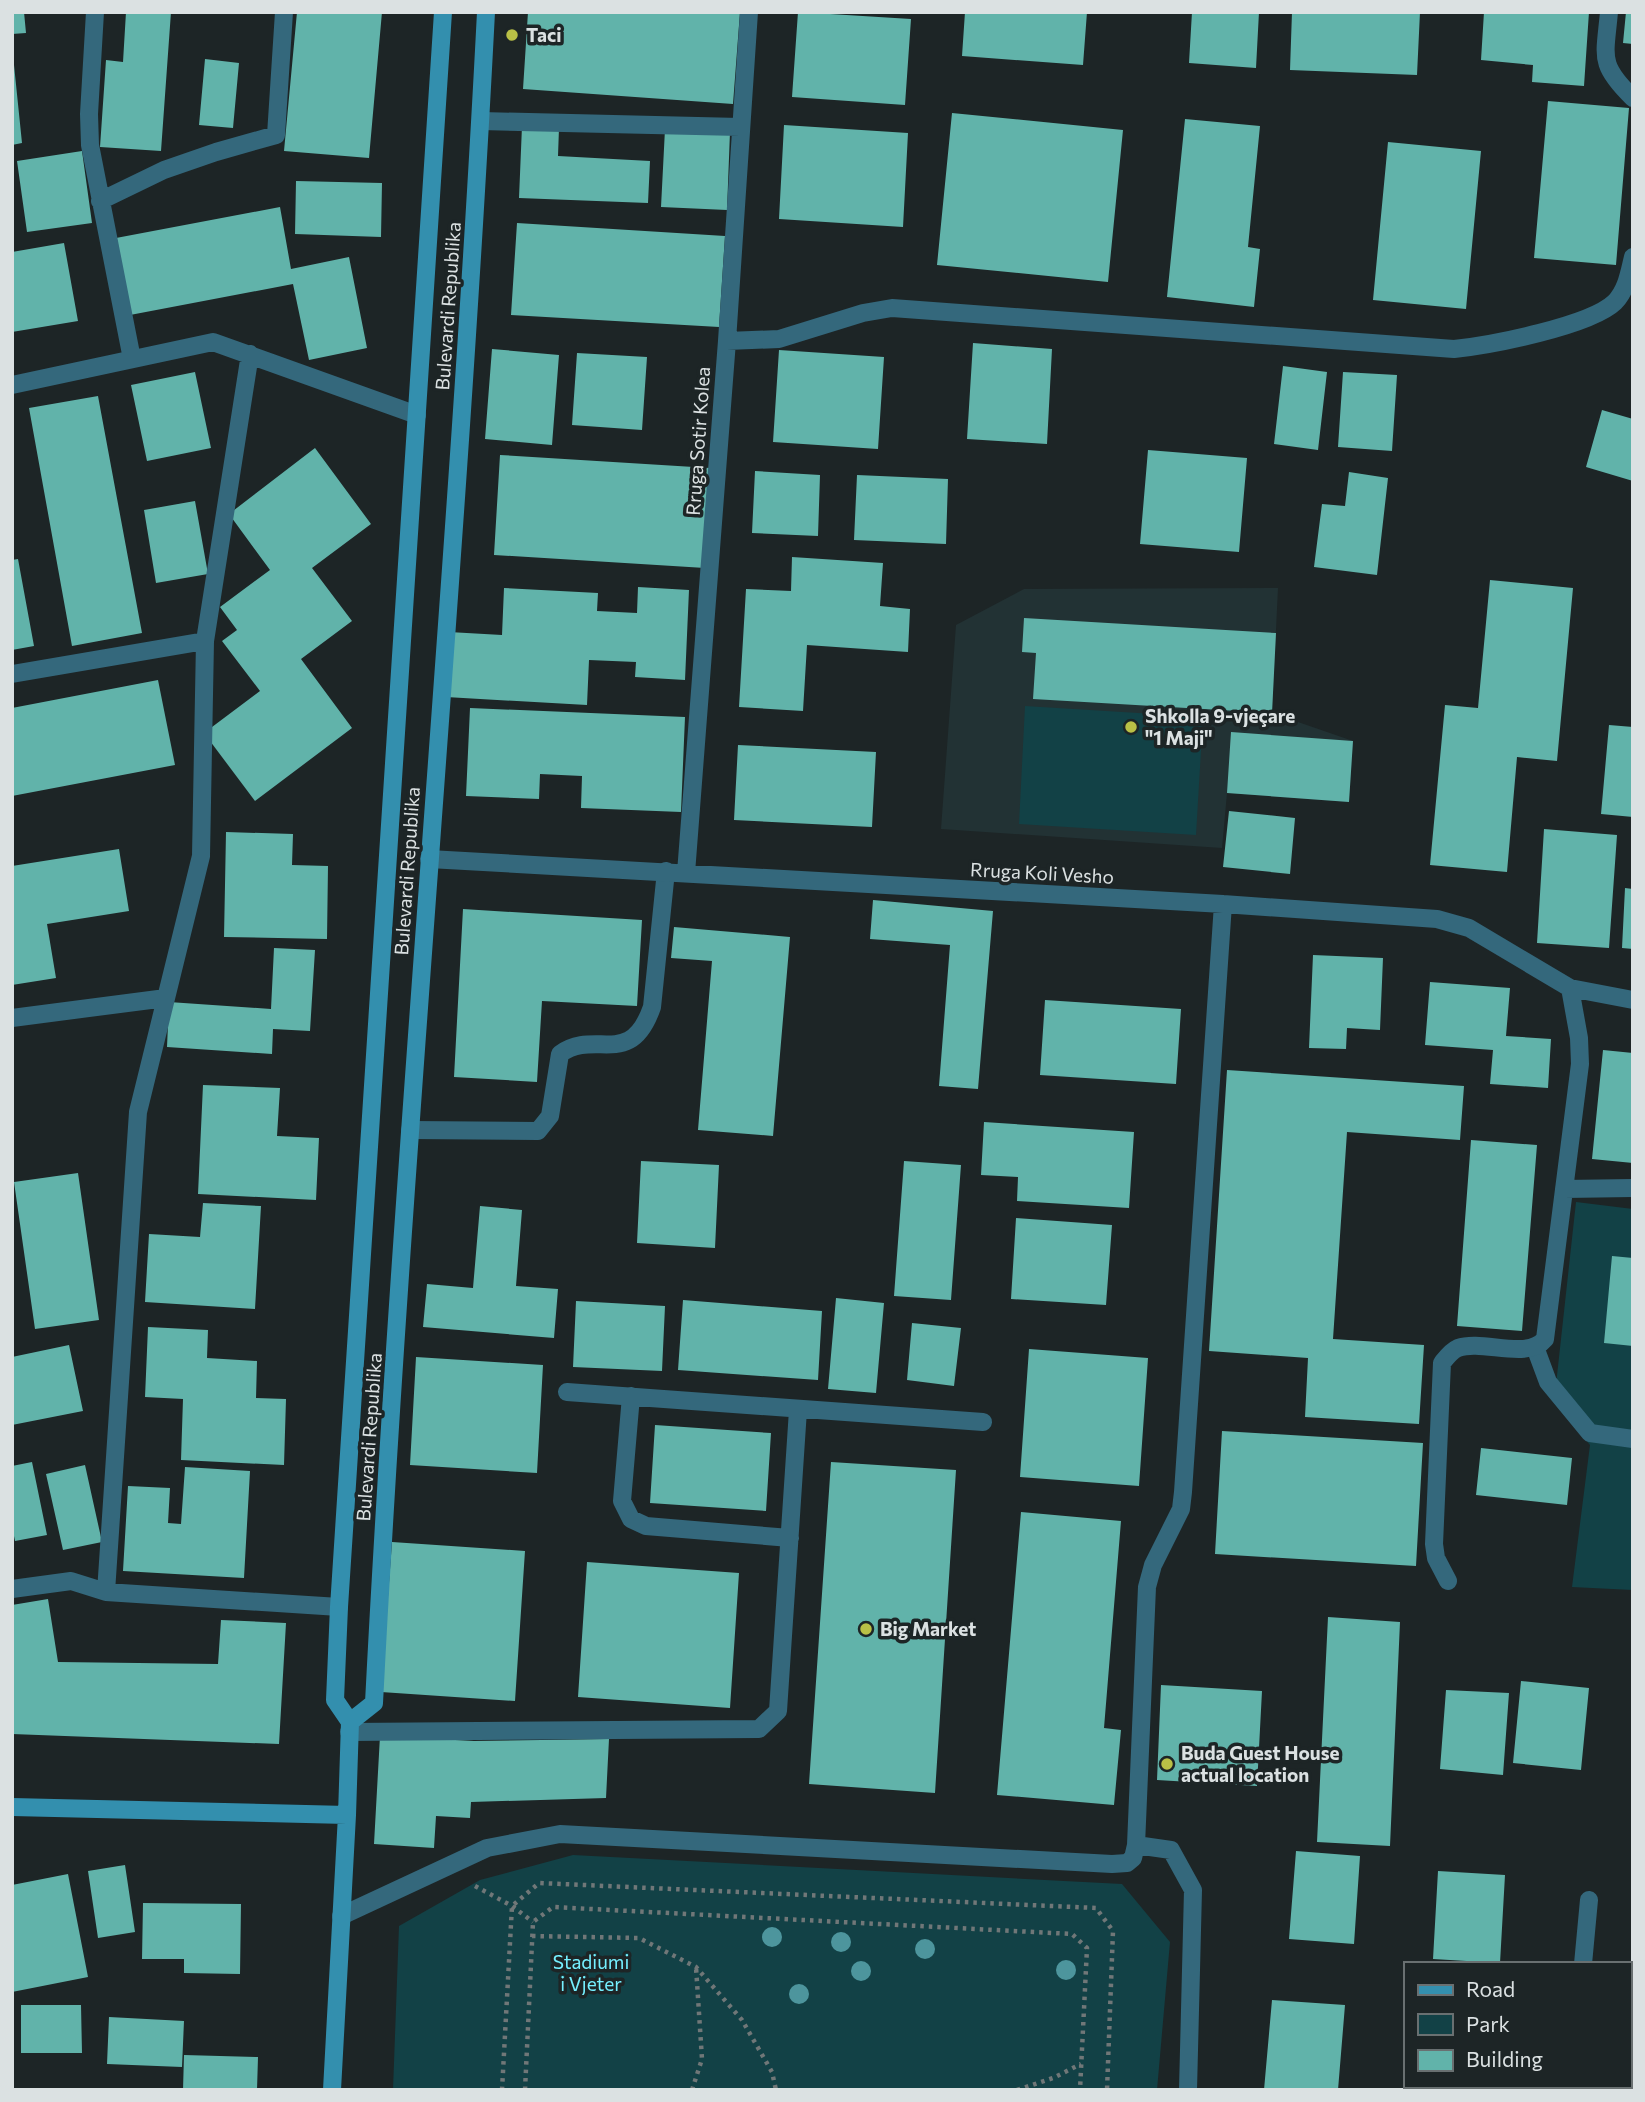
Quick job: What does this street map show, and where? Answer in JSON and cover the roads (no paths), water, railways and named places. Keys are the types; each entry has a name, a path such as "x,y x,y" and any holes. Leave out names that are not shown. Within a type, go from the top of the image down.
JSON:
{"street":[{"path":"95,12 89,114 90,145 132,359"},
{"path":"100,201 164,170 276,135 284,12"},
{"name":"Bulevardi Republika","path":"332,2090 347,1815 349,1727 335,1700 339,1607 443,12"},
{"name":"Bulevardi Republika","path":"349,1727 374,1703 410,1130 462,424 486,12"},
{"name":"Rruga Sotir Kolea","path":"686,873 749,12"},
{"path":"1609,12 1604,58 1611,74 1633,98"},
{"path":"481,121 740,127"},
{"path":"727,341 779,339 863,313 892,308 1454,349 1586,320 1600,313 1622,292 1629,277 1633,257"},
{"path":"12,385 213,342 417,415"},
{"path":"106,1592 138,1112 201,856 205,641 250,354"},
{"path":"12,674 205,641"},
{"name":"Rruga Koli Vesho","path":"429,859 1223,904 1437,919 1469,928 1570,988 1633,1000"},
{"path":"410,1130 538,1131 550,1116 560,1054 570,1046 619,1044 635,1038 646,1024 652,1007 666,871"},
{"path":"341,1916 487,1848 560,1834 1112,1864 1127,1863 1133,1858 1136,1845 1147,1587 1153,1565 1181,1509 1183,1492 1223,904"},
{"path":"1448,1581 1441,1571 1434,1544 1442,1363 1455,1349 1468,1346 1526,1349 1535,1347 1545,1339 1580,1064 1579,1038 1570,988"},
{"path":"12,1018 166,998"},
{"path":"1564,1189 1633,1188"},
{"path":"1535,1347 1548,1382 1590,1433 1633,1438"},
{"path":"567,1392 983,1422"},
{"path":"631,1396 622,1501 631,1519 646,1526 790,1538"},
{"path":"349,1727 759,1730 778,1711 798,1410"},
{"path":"12,1589 71,1581 106,1592 339,1607"},
{"path":"12,1807 347,1815"},
{"path":"1136,1845 1171,1850 1193,1890 1188,2090"},
{"path":"1583,1962 1589,1900"}],"place":[{"name":"Taci","path":"512,35"},
{"name":"Shkolla 9-vjeçare \"1 Maji\"","path":"1131,727"},
{"name":"Big Market","path":"866,1629"},
{"name":"Buda Guest House actual location","path":"1167,1764"}],"park label":[{"name":"Stadiumi i Vjeter","path":"591,1973"}]}
